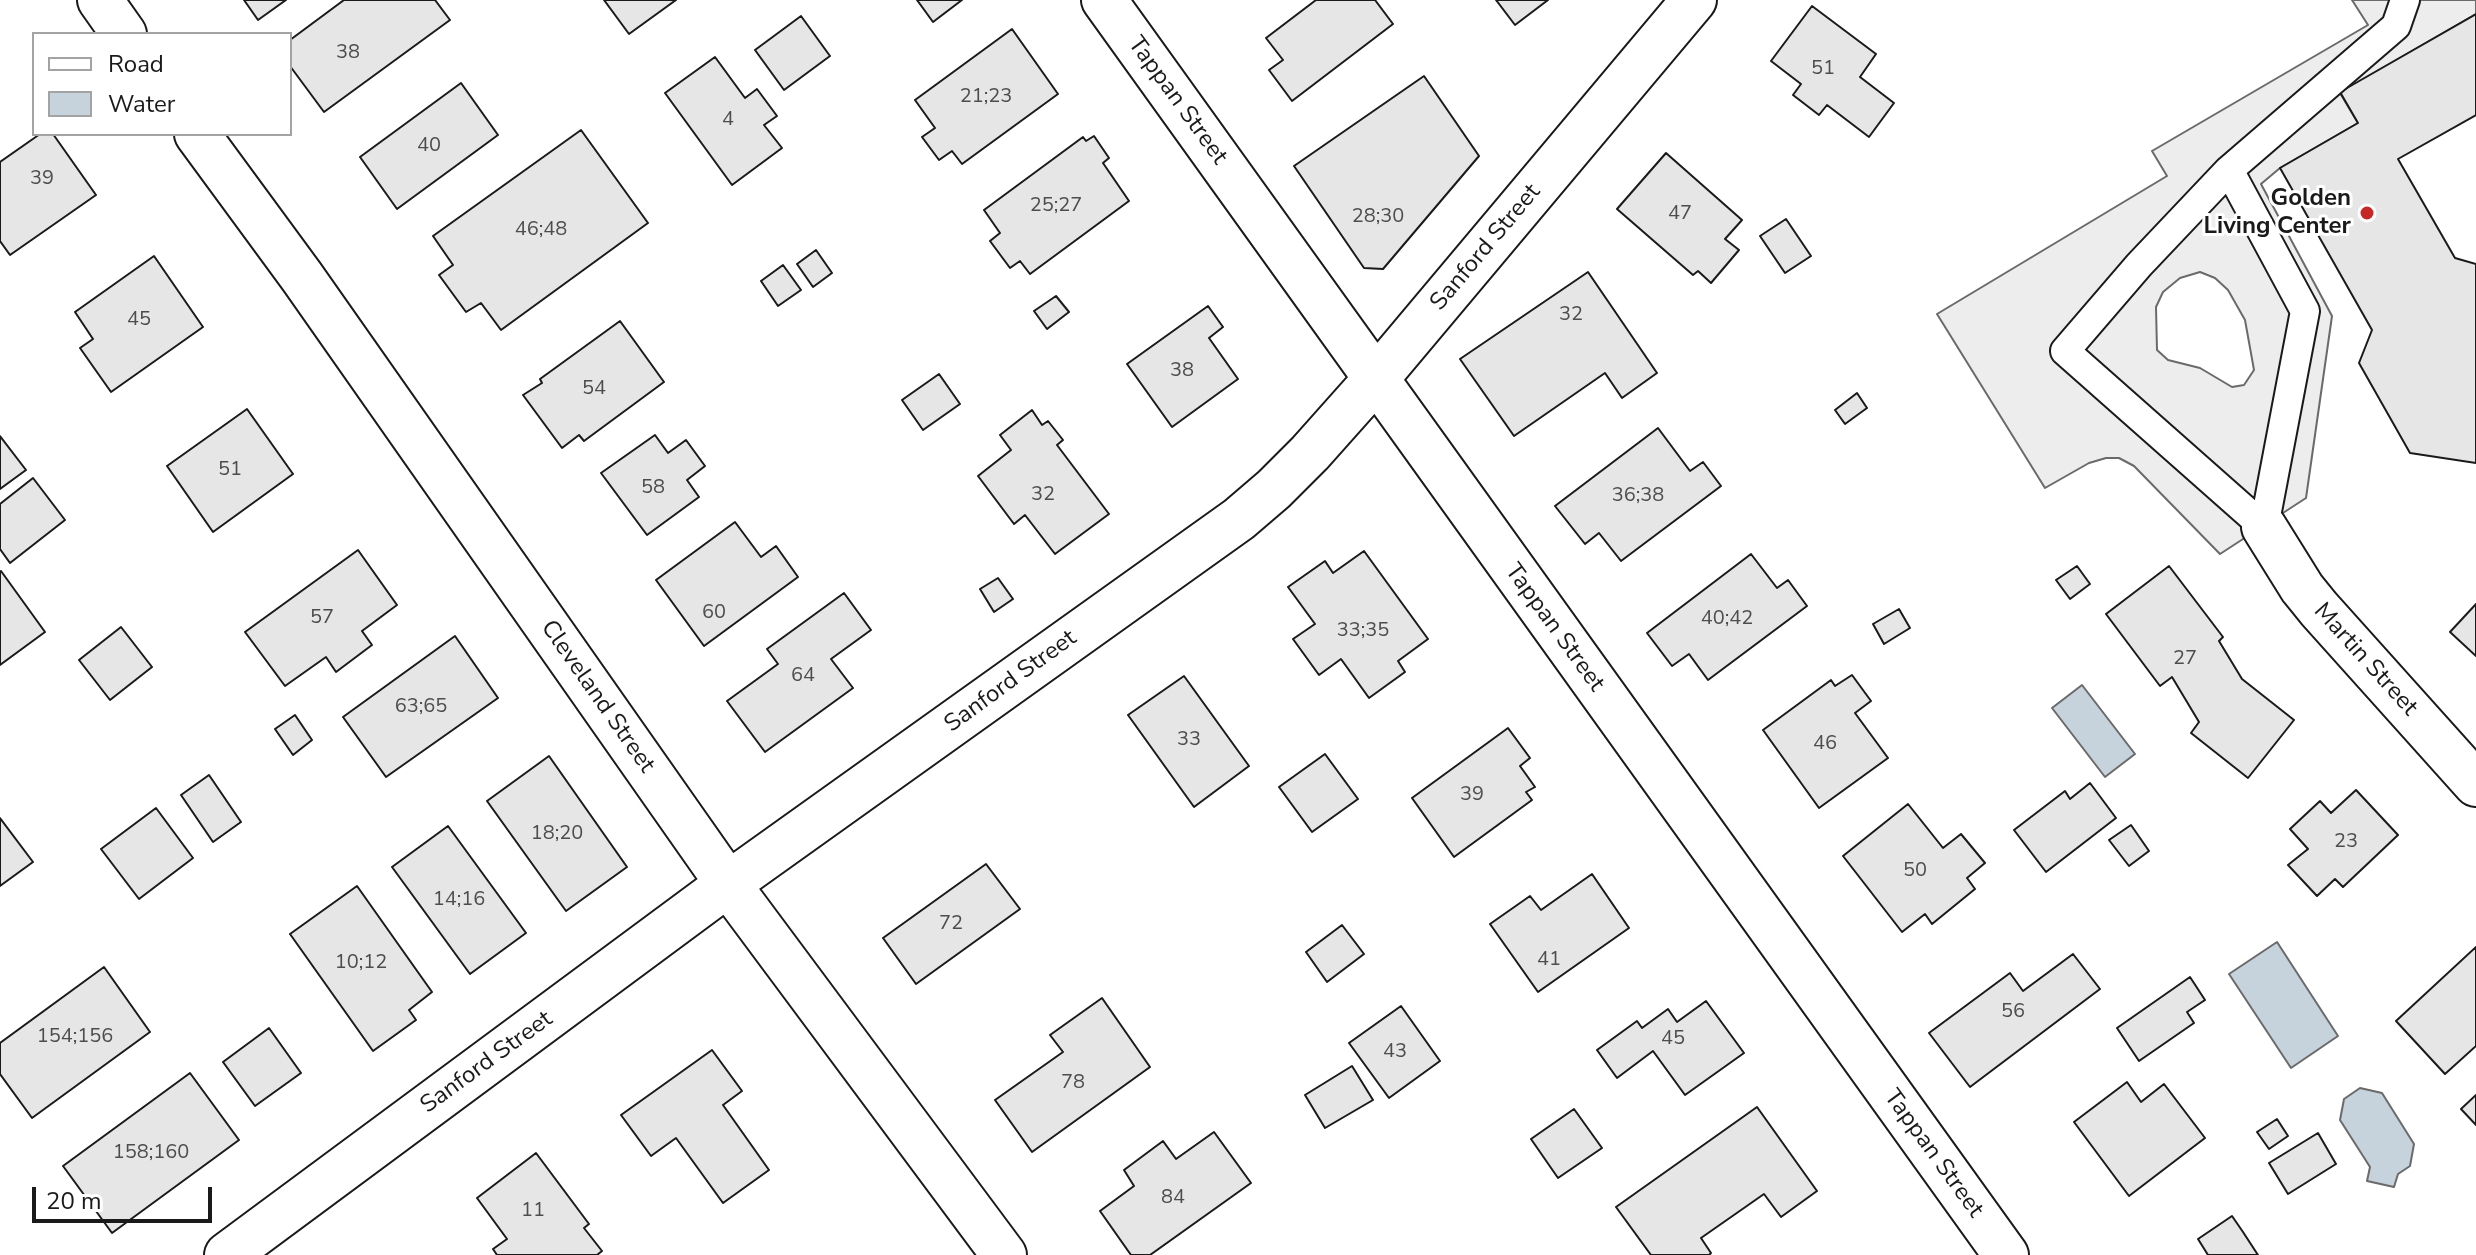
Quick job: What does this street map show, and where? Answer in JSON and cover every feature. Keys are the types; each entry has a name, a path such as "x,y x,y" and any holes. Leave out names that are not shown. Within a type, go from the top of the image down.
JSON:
{"street":[{"path":"100,0 123,32"},
{"name":"Tappan Street","path":"1104,0 2006,1255"},
{"name":"Sanford Street","path":"227,1255 728,884 1239,519 1310,453 1375,380 1694,0"},
{"name":"Cleveland Street","path":"198,136 302,277 728,884 1004,1255"},
{"name":"Martin Street","path":"2264,527 2302,588 2319,609 2476,784"}],"lane":[{"path":"2264,527 2065,351 2139,265 2229,170 2396,26 2405,0"},
{"path":"2229,170 2305,311 2264,527"}],"shaded area":[{"path":"2352,0 2476,0 2476,14 2340,93 2358,123 2280,168 2261,184 2332,316 2306,498 2220,554 2134,466 2119,458 2089,463 2045,488 1937,314 2167,176 2152,151 2368,25","holes":["2200,272 2215,278 2228,290 2245,320 2254,370 2244,385 2232,387 2200,368 2168,360 2157,350 2156,307 2163,292 2180,278"]}],"water":[{"path":"2082,685 2135,754 2105,777 2052,708"},
{"path":"2277,942 2338,1036 2291,1068 2229,974"},
{"path":"2360,1088 2382,1093 2414,1144 2410,1166 2398,1174 2394,1187 2367,1181 2370,1167 2340,1120 2344,1099"}],"building":[{"path":"244,0 286,0 258,20"},
{"path":"344,0 435,0 450,20 324,112 292,69 292,39"},
{"path":"604,0 676,0 629,34"},
{"path":"917,0 962,0 933,22"},
{"path":"1316,0 1375,0 1393,24 1292,101 1269,70 1283,60 1266,38"},
{"path":"1496,0 1548,0 1515,25"},
{"path":"1812,6 1876,54 1860,77 1894,103 1869,137 1827,105 1819,115 1793,95 1801,84 1771,61"},
{"name":"Golden Living Center","path":"2476,14 2476,115 2398,159 2455,258 2476,264 2476,463 2410,453 2359,363 2372,330 2280,168 2358,123 2340,92"},
{"path":"801,16 830,56 784,90 755,50"},
{"path":"1012,29 1058,94 962,164 952,151 939,160 922,137 935,128 915,100"},
{"path":"715,57 745,98 757,89 777,116 764,125 782,148 732,185 665,93"},
{"path":"1424,76 1479,156 1383,269 1364,268 1294,166"},
{"path":"461,83 498,135 397,209 360,157"},
{"path":"581,130 648,223 501,330 481,303 466,312 439,275 453,265 433,236"},
{"path":"37,136 54,136 96,195 10,255 0,241 0,162"},
{"path":"1094,136 1109,158 1103,163 1129,201 1030,274 1020,261 1010,268 990,241 1000,233 984,210 1083,137 1086,141"},
{"path":"1666,153 1742,220 1725,239 1739,250 1711,283 1698,271 1693,275 1617,209"},
{"path":"1786,219 1811,256 1785,273 1760,236"},
{"path":"816,250 832,273 813,287 797,264"},
{"path":"154,256 203,327 111,392 80,348 93,339 75,312"},
{"path":"783,265 801,290 778,306 761,281"},
{"path":"1588,272 1657,373 1622,398 1605,373 1514,436 1460,359"},
{"path":"1056,296 1069,312 1047,329 1034,311"},
{"path":"1208,306 1223,327 1209,338 1238,379 1172,427 1127,364"},
{"path":"620,321 664,382 584,441 579,435 562,448 523,395 542,383 540,379"},
{"path":"939,374 960,404 923,430 902,400"},
{"path":"1857,393 1867,408 1845,424 1835,410"},
{"path":"247,409 293,474 213,532 167,466"},
{"path":"1032,410 1042,425 1048,421 1063,440 1057,445 1109,514 1055,554 1025,515 1014,524 978,476 1011,450 1000,435"},
{"path":"1658,428 1690,471 1703,462 1721,486 1621,561 1599,533 1585,544 1555,506"},
{"path":"655,435 668,453 686,440 705,466 687,480 699,497 647,535 601,473"},
{"path":"0,436 26,470 0,489"},
{"path":"33,478 65,520 10,563 0,549 0,504"},
{"path":"735,522 761,557 776,546 798,577 704,646 656,580"},
{"path":"358,550 397,605 362,631 372,645 336,672 326,657 285,686 245,632"},
{"path":"1364,551 1428,639 1398,661 1405,672 1369,698 1341,659 1319,675 1293,639 1315,624 1288,587 1325,561 1333,573"},
{"path":"1751,554 1777,588 1788,580 1807,606 1708,680 1689,654 1672,666 1647,633"},
{"path":"2077,566 2090,584 2070,599 2056,580"},
{"path":"2169,566 2223,637 2219,641 2242,679 2294,720 2248,778 2191,733 2199,722 2172,677 2160,686 2106,614"},
{"path":"0,572 45,632 0,665"},
{"path":"998,578 1013,599 994,612 980,589"},
{"path":"844,593 871,630 831,659 853,688 765,752 727,701 778,664 767,649"},
{"path":"2476,604 2476,656 2450,632"},
{"path":"1899,609 1910,628 1884,644 1873,624"},
{"path":"121,627 152,667 110,700 79,660"},
{"path":"455,636 498,698 386,777 343,717"},
{"path":"1852,675 1871,701 1855,713 1888,758 1819,808 1763,730 1831,680 1835,686"},
{"path":"1184,676 1249,766 1194,807 1128,715"},
{"path":"295,715 312,740 293,755 275,729"},
{"path":"1508,728 1530,758 1520,766 1535,787 1526,792 1532,800 1454,857 1412,798"},
{"path":"1325,754 1358,799 1312,832 1279,787"},
{"path":"549,756 627,867 566,911 487,801"},
{"path":"209,775 241,822 213,842 181,795"},
{"path":"2090,783 2116,818 2046,872 2014,830 2065,791 2070,799"},
{"path":"2356,790 2398,835 2343,887 2335,879 2317,896 2288,865 2308,849 2290,829 2320,801 2331,813"},
{"path":"1908,804 1943,848 1961,834 1985,863 1967,878 1975,889 1932,924 1925,914 1902,932 1843,856"},
{"path":"156,808 193,858 139,899 101,849"},
{"path":"0,818 33,862 0,886"},
{"path":"2131,825 2149,851 2129,866 2109,840"},
{"path":"448,826 526,933 470,974 392,867"},
{"path":"986,864 1020,909 916,984 883,938"},
{"path":"1592,874 1629,928 1538,992 1490,924 1530,896 1541,910"},
{"path":"357,886 432,992 409,1010 416,1020 373,1051 290,934"},
{"path":"1342,925 1364,954 1327,982 1306,952"},
{"path":"2476,947 2476,1046 2445,1074 2396,1021"},
{"path":"2073,954 2100,989 1970,1087 1929,1033 2010,973 2023,991"},
{"path":"104,967 150,1032 32,1118 0,1074 0,1043"},
{"path":"2190,977 2205,1000 2187,1012 2194,1023 2139,1061 2117,1028"},
{"path":"1102,998 1150,1067 1032,1152 995,1100 1063,1052 1050,1035"},
{"path":"1706,1001 1744,1053 1685,1095 1653,1051 1617,1078 1597,1050 1637,1021 1642,1028 1668,1009 1677,1022"},
{"path":"1401,1006 1440,1061 1389,1098 1349,1043"},
{"path":"269,1028 301,1073 255,1106 223,1062"},
{"path":"712,1050 742,1091 723,1105 769,1170 723,1203 676,1138 651,1156 621,1115"},
{"path":"1352,1066 1373,1100 1325,1128 1305,1095"},
{"path":"190,1073 239,1140 112,1233 63,1166"},
{"path":"2127,1082 2141,1102 2164,1084 2205,1138 2129,1196 2074,1122"},
{"path":"2476,1095 2476,1125 2461,1109"},
{"path":"1757,1107 1817,1191 1781,1217 1764,1194 1701,1238 1711,1253 1709,1255 1651,1255 1616,1207"},
{"path":"1574,1109 1602,1148 1558,1178 1531,1139"},
{"path":"2277,1119 2288,1136 2269,1149 2257,1132"},
{"path":"1214,1132 1251,1183 1150,1255 1131,1255 1100,1211 1134,1186 1124,1170 1163,1141 1176,1159"},
{"path":"2318,1133 2336,1164 2288,1194 2269,1163"},
{"path":"536,1153 589,1224 584,1228 602,1251 597,1255 497,1255 493,1249 507,1239 477,1198"},
{"path":"2232,1216 2258,1255 2208,1255 2198,1239"}],"place":[{"name":"Golden Living Center","path":"2367,213"}]}
